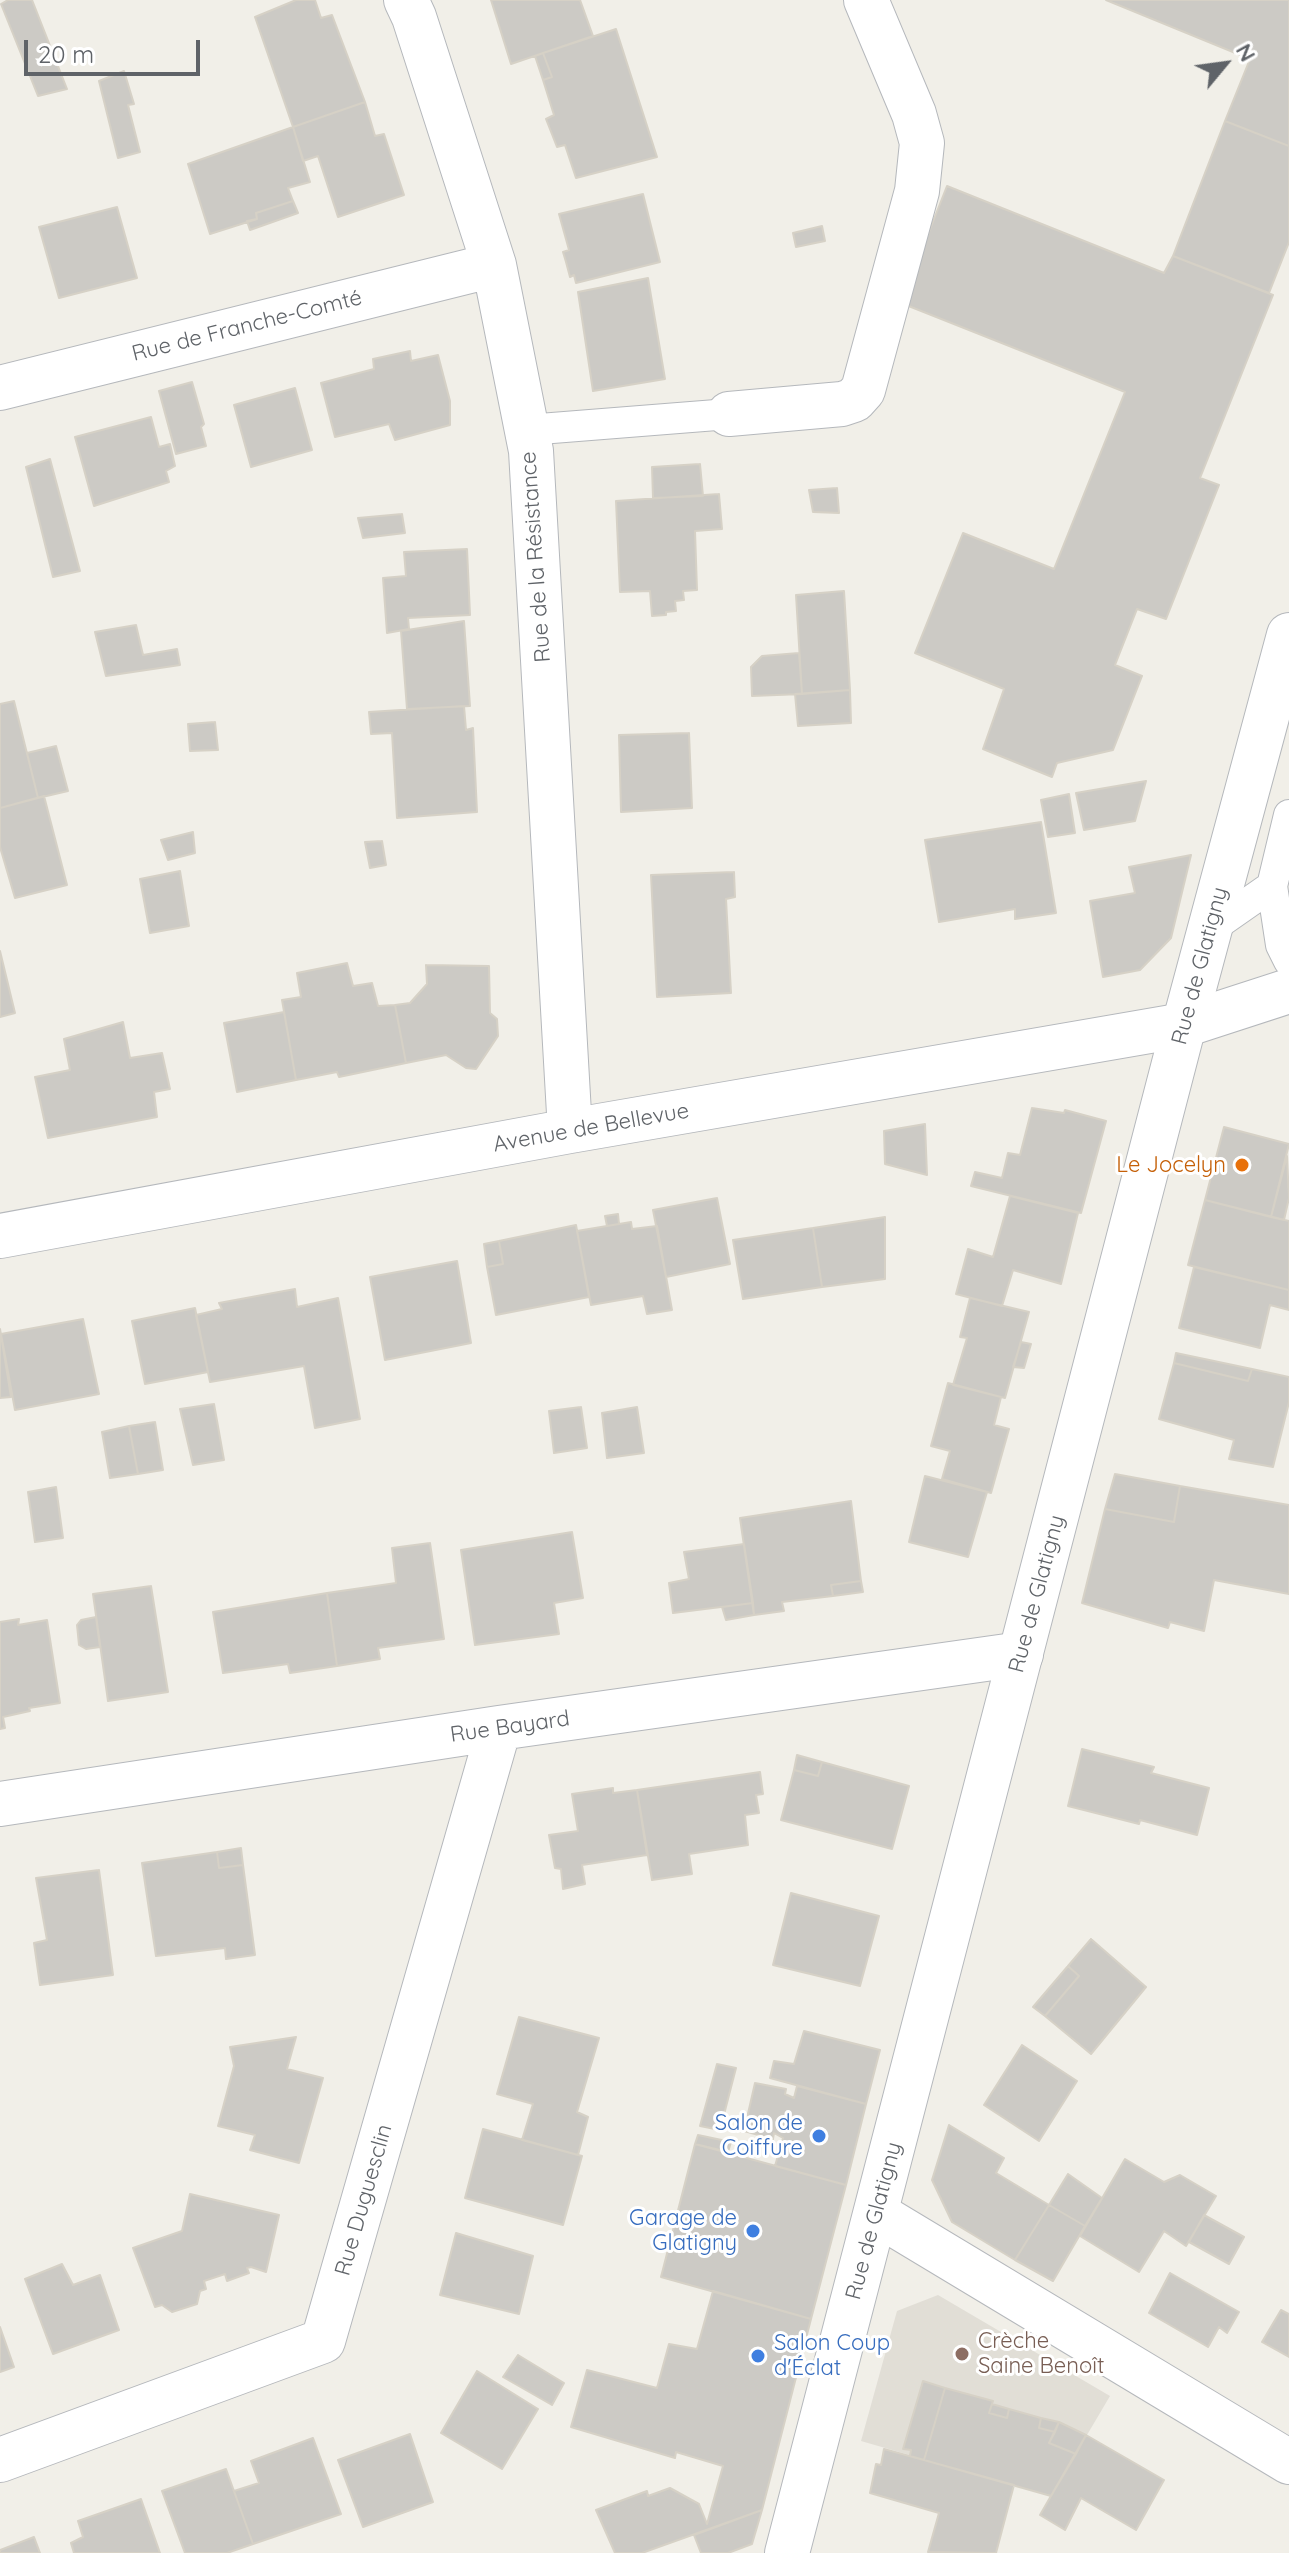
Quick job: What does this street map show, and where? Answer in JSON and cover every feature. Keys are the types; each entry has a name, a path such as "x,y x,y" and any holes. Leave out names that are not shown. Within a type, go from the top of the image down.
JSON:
{"street":[{"name":"Rue de la Résistance","path":"406,0 494,265 527,430 533,483 570,1131"},
{"path":"729,414 842,404 854,400 863,390 917,191 922,143 914,114 866,0"},
{"name":"Rue de Franche-Comté","path":"0,388 494,265"},
{"name":"Rue de Glatigny","path":"787,2553 1184,1025 1289,635"},
{"name":"Avenue de Bellevue","path":"0,1236 570,1131 1184,1025 1287,987"},
{"name":"Rue Bayard","path":"0,1804 499,1728 1021,1654"},
{"name":"Rue Duguesclin","path":"0,2460 323,2341 499,1728"},
{"path":"877,2214 1289,2462"}],"lane":[{"path":"527,430 729,414"},
{"path":"1287,987 1272,886 1289,815"},
{"path":"1209,930 1272,886"}],"shaded area":[{"name":"Crèche Saine Benoît","path":"938,2295 1110,2396 1051,2496 861,2441 897,2311"}],"building":[{"path":"8,0 32,0 67,89 38,96 1,4"},
{"path":"296,0 315,0 321,18 332,15 365,102 293,127 255,17"},
{"path":"491,0 580,0 593,36 511,64"},
{"path":"1106,0 1289,0 1289,146 1225,121 1250,59"},
{"path":"616,29 657,157 576,178 565,145 557,147 546,119 554,115 543,80 552,77 543,53"},
{"path":"543,53 552,77 543,80 535,56"},
{"path":"124,71 134,104 128,105 140,152 118,158 99,81"},
{"path":"365,102 375,136 384,134 404,195 338,217 318,156 303,161 293,127"},
{"path":"1225,121 1289,146 1289,242 1269,293 1173,256"},
{"path":"293,127 310,182 288,188 293,201 256,213 257,219 210,234 188,164"},
{"path":"947,186 1164,273 1173,256 1273,295 1200,478 1219,485 1166,619 1137,609 1115,665 1142,676 1113,750 1057,763 1052,777 983,749 1004,689 915,653 963,533 1054,569 1125,392 901,303"},
{"path":"643,194 660,262 576,283 574,275 570,277 563,252 569,250 559,214"},
{"path":"293,201 298,213 250,230 247,221 257,219 256,213"},
{"path":"117,207 137,278 59,298 39,227"},
{"path":"822,226 825,241 796,247 793,233"},
{"path":"648,278 665,379 593,391 578,292"},
{"path":"410,351 411,361 438,355 450,401 450,425 395,440 389,424 335,437 321,383 374,369 373,359"},
{"path":"192,382 204,424 201,427 206,446 176,454 159,391"},
{"path":"295,388 312,450 251,467 234,405"},
{"path":"151,417 159,447 170,444 175,466 166,471 169,482 94,506 75,437"},
{"path":"50,459 80,571 53,577 26,467"},
{"path":"700,464 703,496 653,498 652,467"},
{"path":"837,488 839,513 813,512 809,490"},
{"path":"719,494 722,529 695,531 697,590 683,591 684,600 675,601 676,611 652,616 650,591 620,592 616,501"},
{"path":"402,514 405,533 363,538 358,518"},
{"path":"467,549 470,615 408,618 409,629 387,633 383,578 406,576 404,552"},
{"path":"844,591 850,690 802,694 796,595"},
{"path":"464,621 470,706 407,709 401,631"},
{"path":"136,625 143,655 177,649 180,665 106,676 95,632"},
{"path":"799,653 802,694 752,696 751,667 762,656"},
{"path":"850,690 851,723 798,726 795,694"},
{"path":"14,701 38,798 0,808 0,704"},
{"path":"464,706 466,730 473,728 477,812 397,818 392,733 371,734 369,712"},
{"path":"215,722 218,750 190,751 188,724"},
{"path":"689,733 692,808 621,812 619,735"},
{"path":"56,746 68,791 38,798 27,753"},
{"path":"1146,781 1135,821 1084,830 1076,793"},
{"path":"1069,794 1075,833 1048,837 1041,800"},
{"path":"44,796 67,885 15,898 0,847 0,808"},
{"path":"1041,822 1056,913 1015,919 1015,909 939,922 925,840"},
{"path":"193,832 195,853 168,860 161,840"},
{"path":"382,841 386,865 370,868 365,842"},
{"path":"1191,855 1171,938 1140,970 1103,977 1090,901 1135,893 1129,867"},
{"path":"180,871 189,926 150,933 140,879"},
{"path":"734,872 735,897 726,899 731,993 657,997 651,875"},
{"path":"0,951 15,1013 0,1017"},
{"path":"347,963 353,986 372,983 378,1006 395,1005 406,1063 339,1077 337,1072 296,1080 282,1000 301,997 297,973"},
{"path":"426,965 489,966 490,1013 497,1019 498,1036 476,1069 466,1068 446,1055 406,1063 395,1005 410,1003 427,984"},
{"path":"284,1012 296,1080 237,1092 224,1023"},
{"path":"123,1022 130,1058 162,1053 170,1089 154,1092 157,1117 48,1138 35,1077 70,1070 64,1039"},
{"path":"1032,1108 1064,1113 1065,1110 1106,1121 1081,1213 971,1186 975,1172 1002,1178 1008,1153 1020,1155"},
{"path":"925,1124 927,1175 885,1164 884,1131"},
{"path":"1224,1127 1289,1144 1271,1217 1205,1200"},
{"path":"1287,1156 1289,1198 1284,1220 1271,1217"},
{"path":"1010,1196 1078,1213 1061,1284 1013,1270 1002,1306 956,1294 968,1249 993,1257"},
{"path":"717,1198 730,1264 666,1277 653,1210"},
{"path":"1205,1200 1289,1221 1289,1290 1188,1265"},
{"path":"618,1214 619,1224 607,1226 605,1216"},
{"path":"885,1217 885,1279 822,1287 813,1228"},
{"path":"631,1222 632,1229 657,1226 672,1310 647,1314 643,1296 591,1305 577,1231"},
{"path":"576,1225 589,1297 496,1315 487,1267 503,1264 499,1241"},
{"path":"813,1228 822,1287 743,1299 733,1240"},
{"path":"499,1241 503,1264 487,1267 484,1244"},
{"path":"457,1261 471,1343 385,1360 370,1277"},
{"path":"1194,1267 1289,1290 1289,1310 1270,1305 1260,1348 1179,1328"},
{"path":"295,1289 297,1307 338,1298 360,1419 315,1428 304,1366 210,1382 196,1315 222,1309 219,1303"},
{"path":"970,1298 1029,1312 1005,1398 953,1385 967,1338 960,1337"},
{"path":"195,1308 208,1372 145,1384 132,1321"},
{"path":"83,1319 99,1394 15,1410 1,1334"},
{"path":"0,1329 11,1397 0,1398"},
{"path":"1021,1342 1031,1344 1024,1368 1013,1367"},
{"path":"1176,1353 1252,1369 1248,1381 1174,1363"},
{"path":"1174,1363 1248,1381 1252,1369 1289,1377 1289,1402 1273,1467 1229,1459 1234,1440 1159,1419"},
{"path":"948,1383 1001,1397 994,1425 1009,1429 991,1493 942,1479 950,1451 931,1446"},
{"path":"214,1404 224,1460 193,1465 180,1409"},
{"path":"581,1407 587,1448 554,1453 549,1411"},
{"path":"637,1407 644,1453 607,1458 602,1413"},
{"path":"155,1422 163,1470 138,1474 129,1426"},
{"path":"129,1426 138,1474 110,1478 102,1432"},
{"path":"1115,1474 1180,1486 1174,1522 1105,1509"},
{"path":"925,1476 987,1492 968,1557 909,1542"},
{"path":"1180,1486 1289,1505 1289,1594 1214,1580 1204,1631 1170,1622 1168,1628 1082,1603 1105,1509 1174,1522"},
{"path":"56,1487 63,1538 35,1542 28,1492"},
{"path":"851,1501 861,1581 831,1585 833,1596 782,1602 784,1611 754,1615 740,1518"},
{"path":"572,1532 583,1598 554,1603 559,1634 475,1645 461,1550"},
{"path":"430,1543 444,1639 378,1648 380,1659 337,1666 327,1593 396,1583 392,1548"},
{"path":"744,1544 753,1603 673,1613 669,1583 689,1579 684,1552"},
{"path":"861,1581 863,1592 833,1596 831,1585"},
{"path":"151,1586 168,1692 108,1701 93,1594"},
{"path":"327,1593 337,1666 290,1673 288,1664 223,1673 213,1612"},
{"path":"753,1603 754,1615 726,1620 722,1607"},
{"path":"96,1617 100,1647 86,1649 79,1645 77,1625 81,1620"},
{"path":"19,1619 18,1625 47,1620 60,1703 29,1708 30,1711 3,1717 5,1728 0,1729 0,1622"},
{"path":"1082,1749 1154,1767 1151,1773 1209,1788 1197,1835 1068,1806"},
{"path":"797,1755 822,1762 818,1776 794,1770"},
{"path":"822,1762 909,1786 892,1849 781,1820 794,1770 818,1776"},
{"path":"760,1772 763,1794 756,1795 759,1813 745,1815 748,1845 689,1854 692,1874 652,1880 637,1790"},
{"path":"613,1788 613,1793 637,1790 647,1855 582,1865 585,1884 563,1889 561,1869 555,1868 549,1835 578,1831 572,1794"},
{"path":"241,1848 243,1865 219,1868 217,1852"},
{"path":"217,1852 219,1868 243,1865 255,1955 226,1959 225,1948 156,1956 142,1863"},
{"path":"99,1870 113,1975 40,1985 34,1943 47,1940 36,1878"},
{"path":"791,1893 879,1916 860,1986 773,1965"},
{"path":"1091,1939 1146,1987 1091,2054 1045,2016 1079,1976 1068,1966"},
{"path":"1068,1966 1079,1976 1045,2016 1033,2007"},
{"path":"519,2017 599,2038 577,2112 588,2117 578,2155 522,2140 533,2104 497,2094"},
{"path":"804,2031 880,2050 866,2104 770,2078 774,2061 794,2064"},
{"path":"296,2037 287,2069 323,2078 299,2163 250,2150 255,2135 218,2126 234,2066 230,2047"},
{"path":"1022,2045 1077,2081 1039,2141 984,2105"},
{"path":"717,2064 736,2068 720,2130 700,2126"},
{"path":"755,2083 786,2089 785,2094 794,2098 797,2086 866,2104 846,2185 775,2166 783,2138 774,2133 773,2139 744,2131"},
{"path":"949,2125 1004,2158 996,2173 1049,2205 1015,2260 952,2222 932,2180"},
{"path":"483,2129 582,2156 563,2225 465,2198"},
{"path":"698,2135 731,2142 728,2152 695,2144"},
{"name":"Garage de Glatigny","path":"695,2144 846,2185 811,2319 661,2277"},
{"path":"1125,2159 1164,2182 1180,2175 1216,2196 1186,2246 1164,2231 1139,2272 1080,2236"},
{"path":"1068,2174 1102,2198 1085,2226 1049,2205"},
{"path":"190,2194 279,2215 266,2272 251,2267 247,2268 249,2273 227,2281 225,2274 204,2281 206,2289 200,2291 197,2304 172,2312 162,2305 155,2307 133,2248 182,2231"},
{"path":"1049,2205 1085,2226 1053,2281 1015,2260"},
{"path":"1204,2215 1244,2237 1229,2264 1189,2242"},
{"path":"456,2233 533,2256 519,2314 440,2295"},
{"path":"62,2264 73,2285 100,2275 119,2330 53,2354 25,2279"},
{"path":"1170,2273 1239,2312 1227,2333 1219,2327 1208,2347 1149,2313"},
{"path":"713,2291 811,2319 762,2510 642,2553 615,2553 596,2510 647,2491 648,2496 670,2488 699,2504 707,2524 723,2466 676,2452 675,2458 571,2427 587,2370 657,2388 669,2344 697,2349"},
{"path":"1281,2310 1289,2314 1289,2357 1262,2342"},
{"path":"0,2327 14,2367 0,2372"},
{"path":"518,2355 564,2383 552,2405 503,2377"},
{"path":"477,2371 538,2409 502,2469 441,2433"},
{"path":"923,2381 945,2388 924,2460 910,2456 911,2450 903,2449"},
{"path":"945,2388 993,2401 989,2413 1007,2418 1009,2409 1041,2418 1039,2428 1055,2432 1049,2443 1076,2454 1051,2496 924,2460"},
{"path":"992,2404 1009,2409 1007,2418 989,2413"},
{"path":"1041,2418 1059,2422 1055,2432 1039,2428"},
{"path":"1059,2422 1086,2435 1076,2454 1049,2443"},
{"path":"410,2434 433,2502 363,2527 338,2460"},
{"path":"1086,2435 1164,2480 1136,2530 1081,2498 1065,2530 1040,2515"},
{"path":"313,2438 341,2514 253,2544 234,2491 259,2483 251,2461"},
{"path":"884,2449 1014,2485 996,2553 928,2552 939,2513 870,2493 876,2464 881,2465"},
{"path":"226,2469 253,2544 227,2553 185,2553 162,2491"},
{"path":"141,2499 160,2553 74,2553 71,2543 83,2537 78,2521"},
{"path":"762,2510 752,2544 728,2553 701,2553 694,2535"},
{"path":"34,2537 40,2553 0,2553 0,2550"}],"place":[{"name":"Le Jocelyn","path":"1242,1165"},
{"name":"Salon de Coiffure","path":"819,2136"},
{"name":"Garage de Glatigny","path":"753,2231"},
{"name":"Crèche Saine Benoît","path":"962,2354"},
{"name":"Salon Coup d'Éclat","path":"758,2356"}]}
